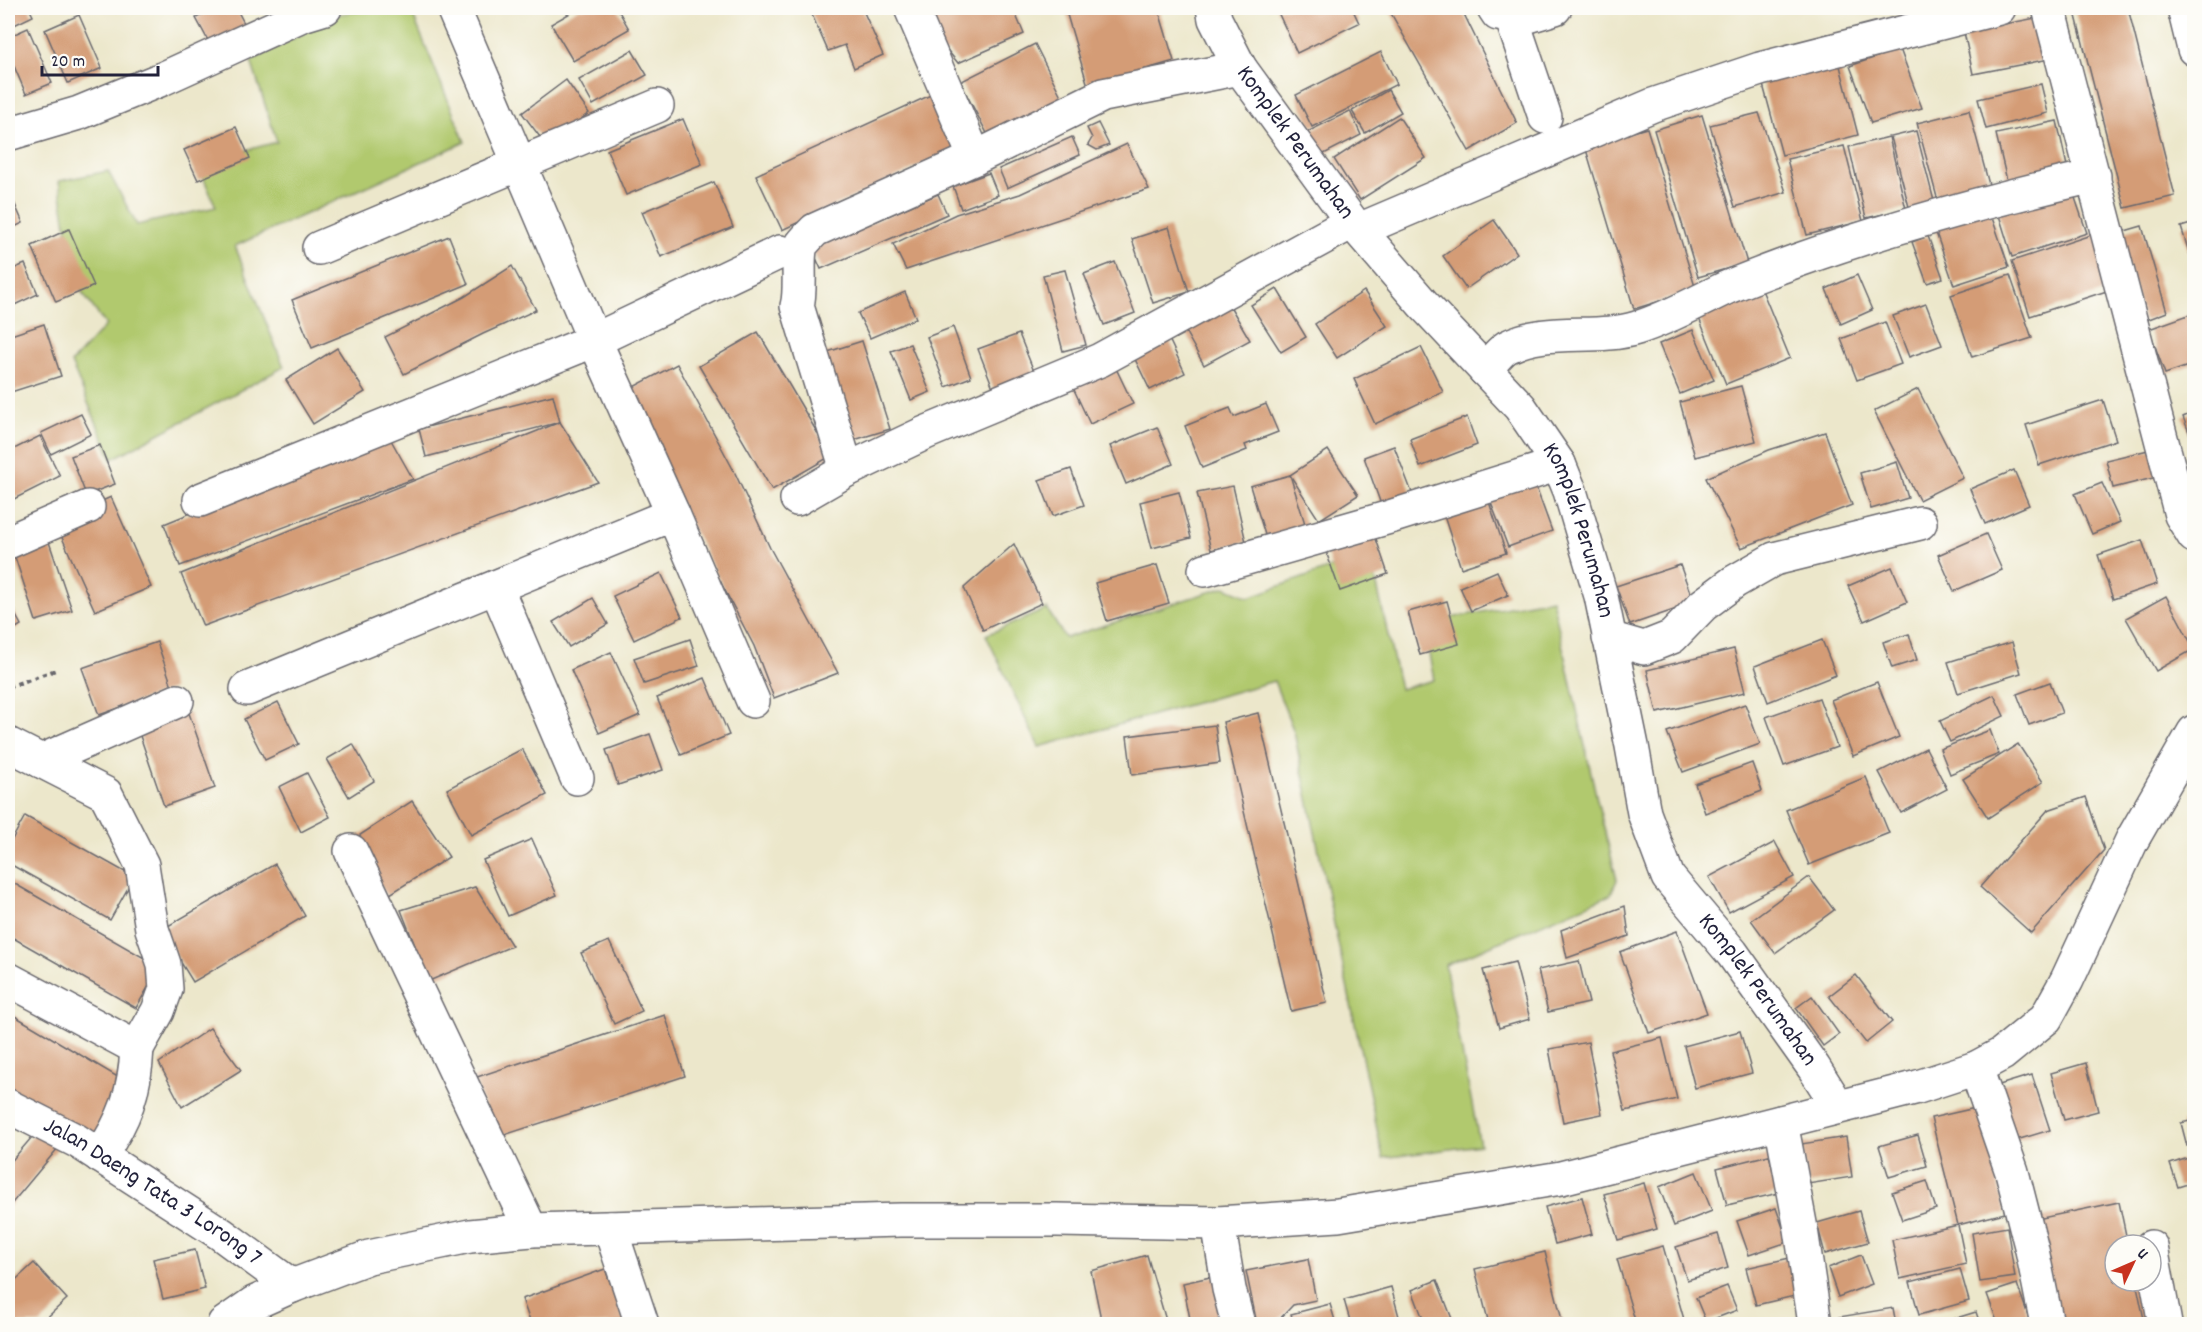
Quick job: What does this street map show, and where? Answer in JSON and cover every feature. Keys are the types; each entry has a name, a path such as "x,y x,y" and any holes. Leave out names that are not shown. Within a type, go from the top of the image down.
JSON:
{"street":[{"path":"8,134 79,113 162,79 302,15 325,8"},
{"path":"453,8 519,165 753,701"},
{"path":"911,8 975,158"},
{"name":"Komplek Perumahan","path":"1213,8 1215,19 1240,68 1355,226 1423,304 1520,407 1558,464 1570,491 1586,542 1609,638 1644,813 1668,877 1732,954 1814,1068 1838,1106"},
{"path":"1502,12 1522,18 1555,8"},
{"path":"797,499 847,470 925,433 1100,360 1355,226 1653,105 1760,69 2000,8"},
{"path":"2049,8 2181,515 2194,536"},
{"path":"2184,8 2194,49"},
{"path":"1502,12 1545,117"},
{"path":"847,470 797,306 800,296 801,246 815,230 975,158 1103,95 1240,68"},
{"path":"319,248 657,106"},
{"path":"1485,370 1506,348 1539,336 1606,333 1634,329 1662,320 1729,287 1796,261 2010,195 2094,176"},
{"path":"200,500 595,340 780,252"},
{"path":"1205,570 1390,517 1558,464"},
{"path":"8,542 88,507"},
{"path":"247,689 673,514"},
{"path":"1609,638 1644,648 1672,637 1703,605 1734,582 1774,559 1920,523"},
{"path":"496,587 577,778"},
{"path":"41,761 177,701"},
{"path":"224,1324 254,1303 369,1257 470,1236 531,1230 901,1220 1218,1223 1338,1215 1550,1180 1895,1093 1976,1068 2002,1053 2046,1018 2067,980 2132,840 2194,732"},
{"path":"8,744 106,794 142,865 152,929 164,964 166,989 158,1011 138,1048 136,1076 129,1103 100,1156"},
{"path":"351,851 531,1230"},
{"path":"8,979 138,1048"},
{"path":"1976,1068 2012,1173 2032,1250 2047,1324"},
{"name":"Jalan Daeng Tata 3 Lorong 7","path":"8,1106 78,1141 221,1234 292,1286"},
{"path":"1781,1122 1801,1229 1815,1324"},
{"path":"1218,1223 1229,1289 1239,1324"},
{"path":"610,1228 642,1324"},
{"path":"2159,1293 2165,1324"}],"path":[{"path":"8,687 56,670"}],"green space":[{"path":"381,8 410,8 465,142 235,246 284,367 112,459 71,363 106,325 75,283 59,181 108,171 137,225 216,207 197,163 277,142 251,61 339,14"},
{"path":"1370,554 1400,689 1434,680 1423,623 1552,599 1617,880 1610,895 1445,965 1480,1145 1383,1158 1294,732 1274,681 1039,747 986,635 1047,609 1065,638 1225,587 1249,597"}],"building":[{"path":"8,8 29,8 33,16 8,28"},
{"path":"215,8 236,8 246,27 211,46 196,18"},
{"path":"579,8 617,8 629,29 573,61 551,24"},
{"path":"809,8 862,8 883,55 854,68 845,45 828,51"},
{"path":"934,8 1013,8 1024,34 958,63 948,51 936,57 920,18 935,12"},
{"path":"1065,8 1158,8 1174,61 1088,86"},
{"path":"1276,8 1352,8 1359,23 1297,53"},
{"path":"1388,8 1461,8 1517,123 1469,151"},
{"path":"2093,8 2128,8 2175,196 2125,208 2075,12"},
{"path":"79,15 102,68 68,83 45,30"},
{"path":"2046,16 2055,58 1973,74 1964,32"},
{"path":"28,28 52,83 26,94 8,52 8,37"},
{"path":"1035,44 1064,102 990,139 960,82"},
{"path":"1900,49 1922,108 1871,123 1850,66"},
{"path":"632,50 647,75 593,105 579,80"},
{"path":"1381,52 1397,84 1312,127 1296,95"},
{"path":"1839,62 1858,135 1782,155 1762,81"},
{"path":"566,80 589,113 546,145 522,113"},
{"path":"2041,84 2048,113 1986,129 1978,99"},
{"path":"1388,90 1401,112 1365,133 1352,111"},
{"path":"935,93 960,147 782,230 756,175"},
{"path":"1969,110 1991,192 1939,205 1917,123"},
{"path":"1350,111 1361,135 1320,156 1307,132"},
{"path":"1759,113 1786,192 1735,207 1710,125"},
{"path":"1702,115 1747,263 1698,277 1654,130"},
{"path":"1399,117 1426,158 1360,200 1334,159"},
{"path":"683,119 702,164 626,195 607,150"},
{"path":"2057,121 2069,175 2009,189 1996,134"},
{"path":"1098,123 1109,145 1097,150 1088,145 1092,138 1087,128"},
{"path":"236,127 250,158 198,180 184,150"},
{"path":"1647,128 1696,290 1634,309 1585,146"},
{"path":"1916,131 1935,205 1910,211 1891,137"},
{"path":"1072,137 1080,155 1007,188 999,169"},
{"path":"1889,137 1906,209 1866,218 1849,147"},
{"path":"1127,144 1149,189 906,270 893,244 956,214 1020,194"},
{"path":"1844,146 1863,221 1807,235 1787,159"},
{"path":"989,173 998,195 961,209 953,186"},
{"path":"714,182 733,227 661,257 642,212"},
{"path":"2072,189 2087,233 2012,257 1998,212"},
{"path":"10,193 23,223 8,230 8,194"},
{"path":"938,194 947,214 821,269 812,249"},
{"path":"1989,209 2009,267 1954,285 1934,227"},
{"path":"1494,220 1517,253 1466,289 1443,256"},
{"path":"2194,223 2194,268 2181,227"},
{"path":"2142,226 2167,312 2144,321 2118,233"},
{"path":"1169,227 1189,292 1153,303 1132,239"},
{"path":"69,229 94,286 56,302 32,246"},
{"path":"2100,232 2119,287 2030,316 2012,261"},
{"path":"449,236 468,284 312,348 292,300"},
{"path":"1928,236 1943,278 1927,283 1912,242"},
{"path":"1115,262 1135,313 1104,325 1084,274"},
{"path":"25,264 38,294 8,308 8,271"},
{"path":"512,266 536,310 404,374 385,337 464,297"},
{"path":"1065,270 1086,345 1063,351 1043,275"},
{"path":"1857,275 1872,310 1841,324 1826,289"},
{"path":"2010,275 2032,338 1972,357 1951,295"},
{"path":"1760,285 1790,358 1726,384 1696,311"},
{"path":"1277,289 1306,337 1281,352 1251,305"},
{"path":"1364,291 1387,326 1337,358 1315,324"},
{"path":"905,292 916,318 870,338 858,313"},
{"path":"1926,304 1942,345 1909,357 1893,316"},
{"path":"1230,306 1250,340 1204,365 1185,331"},
{"path":"2194,313 2194,364 2165,374 2149,329"},
{"path":"1885,322 1901,364 1857,380 1841,339"},
{"path":"44,324 61,376 8,393 8,336"},
{"path":"953,327 971,377 946,387 927,337"},
{"path":"1693,330 1714,380 1680,394 1659,344"},
{"path":"758,332 831,456 772,490 699,366"},
{"path":"1019,334 1035,374 994,390 978,349"},
{"path":"1167,335 1185,373 1150,390 1132,353"},
{"path":"862,341 890,429 844,443 815,356"},
{"path":"910,344 930,392 911,400 891,351"},
{"path":"1421,347 1443,392 1375,424 1354,379"},
{"path":"337,348 365,392 313,424 286,380"},
{"path":"1112,360 1133,404 1090,424 1069,379"},
{"path":"677,364 734,471 770,548 838,673 774,698 754,646 622,393"},
{"path":"1741,386 1756,441 1695,457 1680,402"},
{"path":"1918,389 1963,478 1919,500 1874,411"},
{"path":"553,395 560,422 426,457 419,429"},
{"path":"2103,400 2116,440 2039,465 2026,425"},
{"path":"1266,404 1278,432 1245,445 1247,450 1202,468 1185,426 1230,408 1234,417"},
{"path":"2194,412 2194,445 2183,417"},
{"path":"81,414 91,434 51,454 41,433"},
{"path":"1467,417 1477,445 1420,467 1410,439"},
{"path":"560,422 598,482 203,626 181,574"},
{"path":"1157,427 1173,464 1126,484 1110,446"},
{"path":"1825,432 1852,505 1741,548 1706,478 1769,450"},
{"path":"387,433 413,479 180,566 164,524"},
{"path":"40,436 60,476 8,502 8,452"},
{"path":"100,445 115,484 86,495 71,456"},
{"path":"1394,446 1414,498 1383,510 1364,457"},
{"path":"2157,448 2165,475 2113,488 2106,460"},
{"path":"1328,450 1358,495 1319,520 1290,475"},
{"path":"1897,462 1908,498 1871,509 1860,473"},
{"path":"1071,469 1084,505 1053,516 1039,480"},
{"path":"2014,470 2029,505 1985,524 1970,489"},
{"path":"1290,475 1306,527 1266,538 1250,486"},
{"path":"1533,479 1552,531 1508,547 1488,495"},
{"path":"2102,483 2120,522 2092,534 2075,494"},
{"path":"1233,486 1246,542 1211,550 1197,493"},
{"path":"1179,492 1191,538 1152,548 1140,502"},
{"path":"111,497 151,587 95,611 55,522"},
{"path":"1489,502 1506,553 1461,568 1444,516"},
{"path":"1373,530 1388,574 1340,591 1324,546"},
{"path":"1986,534 2002,570 1954,591 1938,555"},
{"path":"48,539 72,610 36,621 13,551"},
{"path":"2142,540 2157,584 2113,599 2098,555"},
{"path":"1014,544 1042,603 983,630 964,588"},
{"path":"1157,565 1169,603 1107,621 1095,583"},
{"path":"1680,565 1694,603 1630,625 1616,586"},
{"path":"1892,567 1907,602 1864,621 1848,586"},
{"path":"1497,571 1508,595 1471,611 1460,587"},
{"path":"661,573 682,617 634,640 613,596"},
{"path":"2166,596 2194,649 2156,671 2126,618"},
{"path":"593,598 608,624 569,647 553,622"},
{"path":"8,601 21,625 8,633"},
{"path":"1447,601 1459,644 1420,655 1408,612"},
{"path":"1909,634 1917,660 1892,668 1883,642"},
{"path":"690,639 699,666 644,684 634,658"},
{"path":"1822,640 1836,675 1768,702 1755,666"},
{"path":"157,642 173,689 99,715 82,668"},
{"path":"2012,642 2021,673 1958,693 1948,662"},
{"path":"1734,649 1745,692 1657,713 1647,670"},
{"path":"611,652 640,715 599,733 571,670"},
{"path":"705,678 729,735 681,755 657,698"},
{"path":"1877,682 1899,737 1853,756 1831,700"},
{"path":"2050,682 2062,713 2029,725 2017,694"},
{"path":"1994,695 2004,716 1950,742 1940,721"},
{"path":"1819,698 1837,747 1784,766 1766,717"},
{"path":"278,702 299,744 265,760 244,719"},
{"path":"1745,704 1760,744 1683,772 1667,732"},
{"path":"189,713 215,788 164,806 138,730"},
{"path":"1258,713 1327,1003 1291,1011 1223,722"},
{"path":"1215,725 1220,763 1132,775 1127,736"},
{"path":"1990,730 1999,754 1950,774 1940,749"},
{"path":"650,734 663,770 618,785 606,750"},
{"path":"353,744 374,781 349,797 327,759"},
{"path":"2018,744 2043,782 1988,818 1963,779"},
{"path":"1926,748 1947,789 1901,813 1879,772"},
{"path":"522,749 547,795 471,835 447,789"},
{"path":"1752,763 1762,791 1705,813 1695,784"},
{"path":"307,773 330,817 301,832 279,787"},
{"path":"1866,777 1889,833 1809,865 1786,810"},
{"path":"2086,797 2104,850 2031,933 1980,887 2048,810"},
{"path":"412,801 449,857 387,896 351,841"},
{"path":"25,816 134,877 110,920 8,863 8,847"},
{"path":"532,839 557,895 508,916 483,860"},
{"path":"1775,842 1794,877 1729,912 1709,877"},
{"path":"275,864 305,916 193,982 161,930"},
{"path":"1809,877 1834,910 1775,953 1751,920"},
{"path":"8,880 160,967 136,1008 8,935"},
{"path":"475,887 512,946 429,981 401,910"},
{"path":"1625,906 1629,936 1567,958 1561,930"},
{"path":"1677,931 1707,1013 1649,1033 1620,952"},
{"path":"609,941 642,1011 614,1024 581,953"},
{"path":"1579,961 1589,1003 1548,1012 1538,970"},
{"path":"1515,962 1530,1019 1499,1028 1483,970"},
{"path":"1856,975 1892,1022 1866,1043 1829,996"},
{"path":"1812,996 1839,1034 1823,1046 1796,1008"},
{"path":"8,1012 133,1086 100,1143 8,1087"},
{"path":"665,1015 685,1076 495,1138 474,1078"},
{"path":"210,1028 241,1070 182,1107 159,1063"},
{"path":"1740,1031 1752,1073 1695,1088 1684,1046"},
{"path":"1662,1038 1677,1099 1625,1111 1610,1051"},
{"path":"1588,1042 1602,1114 1563,1122 1549,1049"},
{"path":"2086,1063 2098,1111 2064,1120 2051,1073"},
{"path":"2032,1075 2050,1130 2013,1141 1996,1086"},
{"path":"1980,1107 2005,1213 1958,1225 1931,1118"},
{"path":"2194,1120 2194,1144 2187,1146 2181,1123"},
{"path":"38,1130 58,1148 8,1208 8,1165"},
{"path":"1918,1135 1927,1166 1889,1177 1879,1146"},
{"path":"1846,1137 1852,1177 1808,1184 1801,1144"},
{"path":"1769,1155 1779,1193 1727,1205 1717,1168"},
{"path":"2194,1156 2194,1182 2178,1187 2170,1164"},
{"path":"1696,1172 1712,1211 1674,1226 1659,1187"},
{"path":"1927,1181 1936,1209 1902,1220 1892,1192"},
{"path":"1644,1183 1657,1229 1618,1240 1604,1194"},
{"path":"1582,1197 1592,1234 1555,1244 1545,1207"},
{"path":"2119,1202 2125,1233 2103,1233 2103,1293 2139,1293 2145,1324 2059,1324 2037,1219"},
{"path":"1776,1208 1788,1242 1749,1255 1737,1221"},
{"path":"1859,1211 1868,1242 1825,1254 1817,1223"},
{"path":"1958,1225 1966,1264 1900,1279 1892,1240"},
{"path":"2007,1227 2015,1277 1980,1282 1972,1233"},
{"path":"1718,1234 1728,1268 1687,1280 1676,1247"},
{"path":"1663,1246 1685,1323 1636,1324 1617,1259"},
{"path":"195,1250 205,1289 163,1299 153,1259"},
{"path":"1545,1252 1563,1324 1489,1324 1475,1269"},
{"path":"1147,1255 1167,1324 1102,1324 1091,1271"},
{"path":"1861,1255 1872,1284 1838,1297 1828,1268"},
{"path":"1794,1257 1803,1294 1756,1305 1746,1268"},
{"path":"1308,1259 1316,1300 1293,1305 1275,1324 1257,1324 1246,1271"},
{"path":"34,1263 67,1299 40,1324 8,1324 8,1287"},
{"path":"605,1269 626,1324 531,1324 522,1299"},
{"path":"1960,1269 1969,1301 1919,1315 1910,1282"},
{"path":"1215,1276 1226,1324 1191,1324 1183,1283"},
{"path":"1437,1280 1454,1324 1425,1324 1412,1290"},
{"path":"2017,1284 2031,1324 1998,1324 1987,1294"},
{"path":"1727,1286 1737,1310 1706,1322 1696,1298"},
{"path":"1391,1287 1401,1324 1351,1324 1344,1300"},
{"path":"1330,1304 1336,1324 1294,1324 1291,1314"},
{"path":"1893,1308 1896,1324 1840,1324 1839,1317"},
{"path":"1976,1312 1980,1324 1937,1324"}]}
